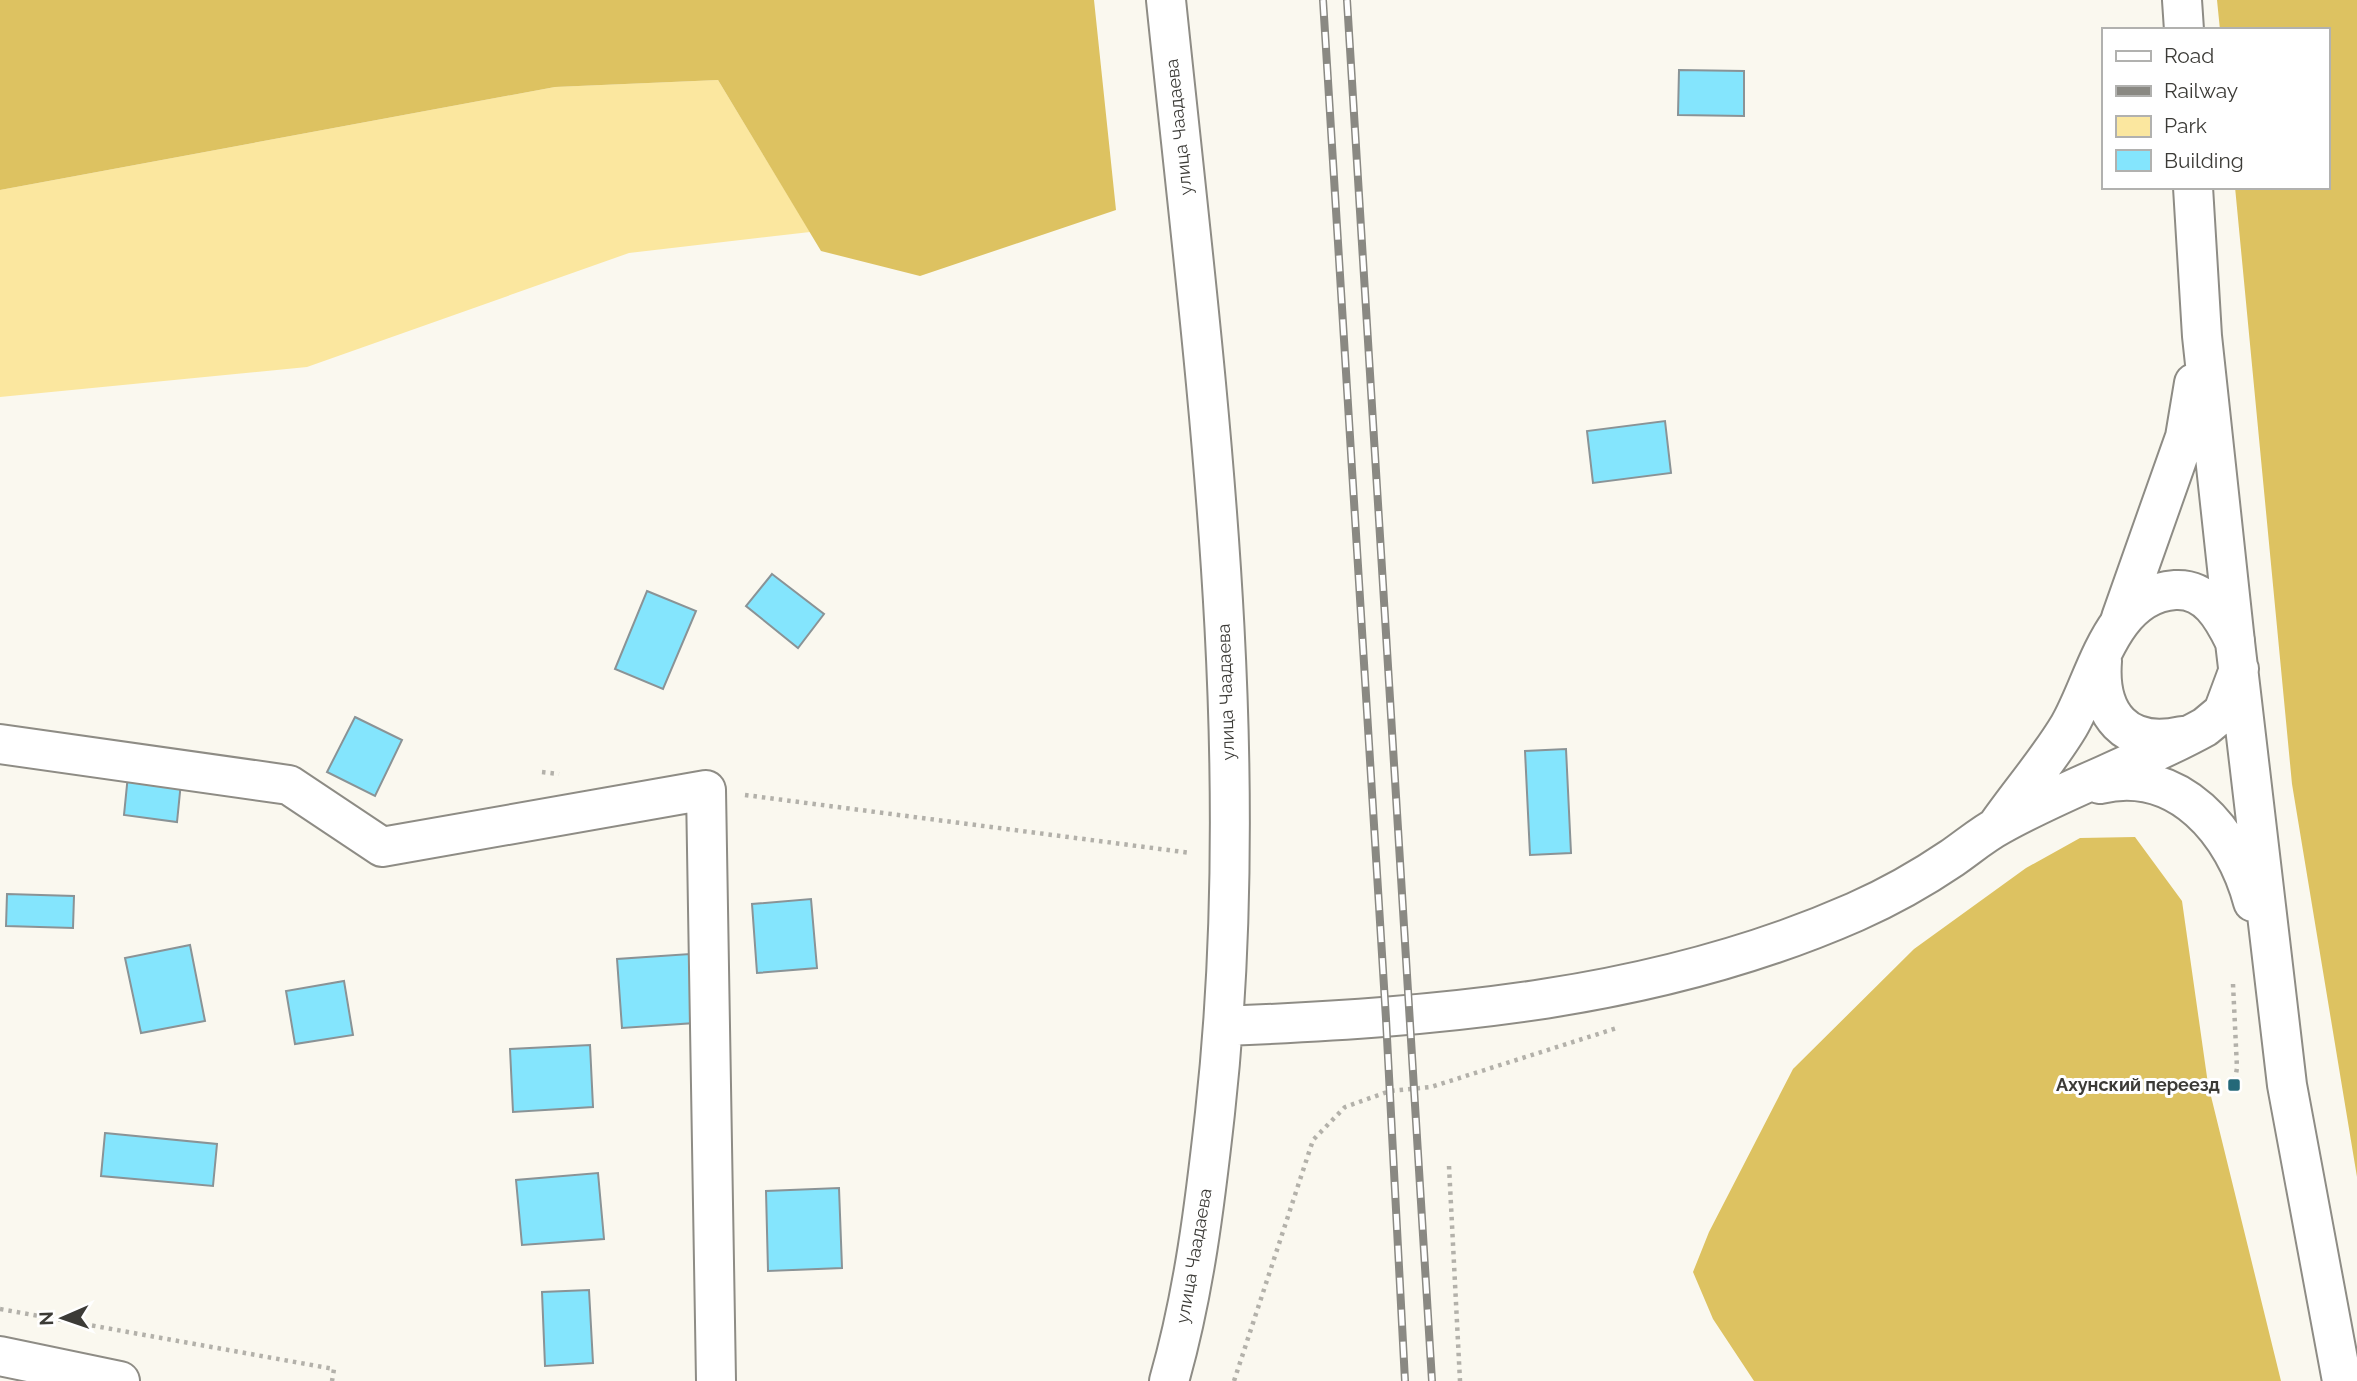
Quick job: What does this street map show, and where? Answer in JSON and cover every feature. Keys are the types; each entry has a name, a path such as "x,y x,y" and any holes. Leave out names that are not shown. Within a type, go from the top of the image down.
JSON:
{"main road":[{"name":"улица Чаадаева","path":"1166,0 1214,467 1228,684 1230,858 1225,1026 1198,1253 1169,1381"},
{"path":"2182,0 2184,28"},
{"path":"2193,189 2202,336 2287,1085 2342,1381"},
{"path":"1997,826 2082,704 2121,618 2185,437 2202,336"},
{"path":"1225,1026 1386,1019 1586,993 1704,965 1804,931 1875,902 1929,873 1997,826 2057,794 2194,734 2223,712 2237,656 2211,603 2182,590 2151,595 2121,618"},
{"path":"2102,655 2102,694 2115,720 2137,736 2150,738 2194,734"},
{"path":"0,744 289,785 382,847 706,790 716,1381"},
{"path":"2057,794 2111,781 2139,780 2160,785 2200,809 2217,825 2241,869 2276,988"},
{"path":"0,1356 120,1381"}],"path":[{"path":"542,772 570,775"},
{"path":"706,790 1230,858"},
{"path":"2232,973 2237,1068 2234,1085"},
{"path":"1234,1381 1313,1140 1345,1107 1390,1091 1431,1087 1620,1027"},
{"path":"1449,1166 1460,1381"},
{"path":"0,1309 334,1369 332,1381"}],"green space":[{"path":"718,80 810,232 629,253 307,367 0,397 0,190 555,87"}],"shaded area":[{"path":"0,0 1094,0 1116,210 920,276 821,251 718,80 555,87 0,190"},
{"path":"2217,0 2357,0 2357,1177 2292,784 2235,189 2329,189 2329,28 2220,28"},
{"path":"2135,837 2182,901 2208,1084 2281,1381 1754,1381 1713,1319 1693,1272 1709,1232 1793,1069 1914,949 2026,868 2080,838"}],"building":[{"path":"1679,70 1744,71 1744,116 1678,115"},
{"path":"1665,421 1671,473 1593,483 1587,431"},
{"path":"772,574 824,614 798,648 746,606"},
{"path":"647,591 696,611 663,689 615,669"},
{"path":"355,717 402,740 375,796 327,772"},
{"path":"1566,749 1571,853 1530,855 1525,751"},
{"path":"128,775 181,782 177,822 124,815"},
{"path":"7,894 74,896 73,928 6,926"},
{"path":"811,899 817,968 757,973 752,904"},
{"path":"190,945 205,1021 141,1033 125,958"},
{"path":"690,954 695,1023 622,1028 617,959"},
{"path":"344,981 353,1035 295,1044 286,991"},
{"path":"590,1045 593,1107 513,1112 510,1049"},
{"path":"105,1133 217,1144 213,1186 101,1176"},
{"path":"598,1173 604,1239 522,1245 516,1180"},
{"path":"839,1188 842,1268 768,1271 766,1191"},
{"path":"589,1290 593,1363 545,1366 542,1292"}],"railway":[{"path":"1323,0 1386,1019 1405,1381"},
{"path":"1347,0 1432,1381"}],"place":[{"name":"Ахунский переезд","path":"2234,1085"}]}
